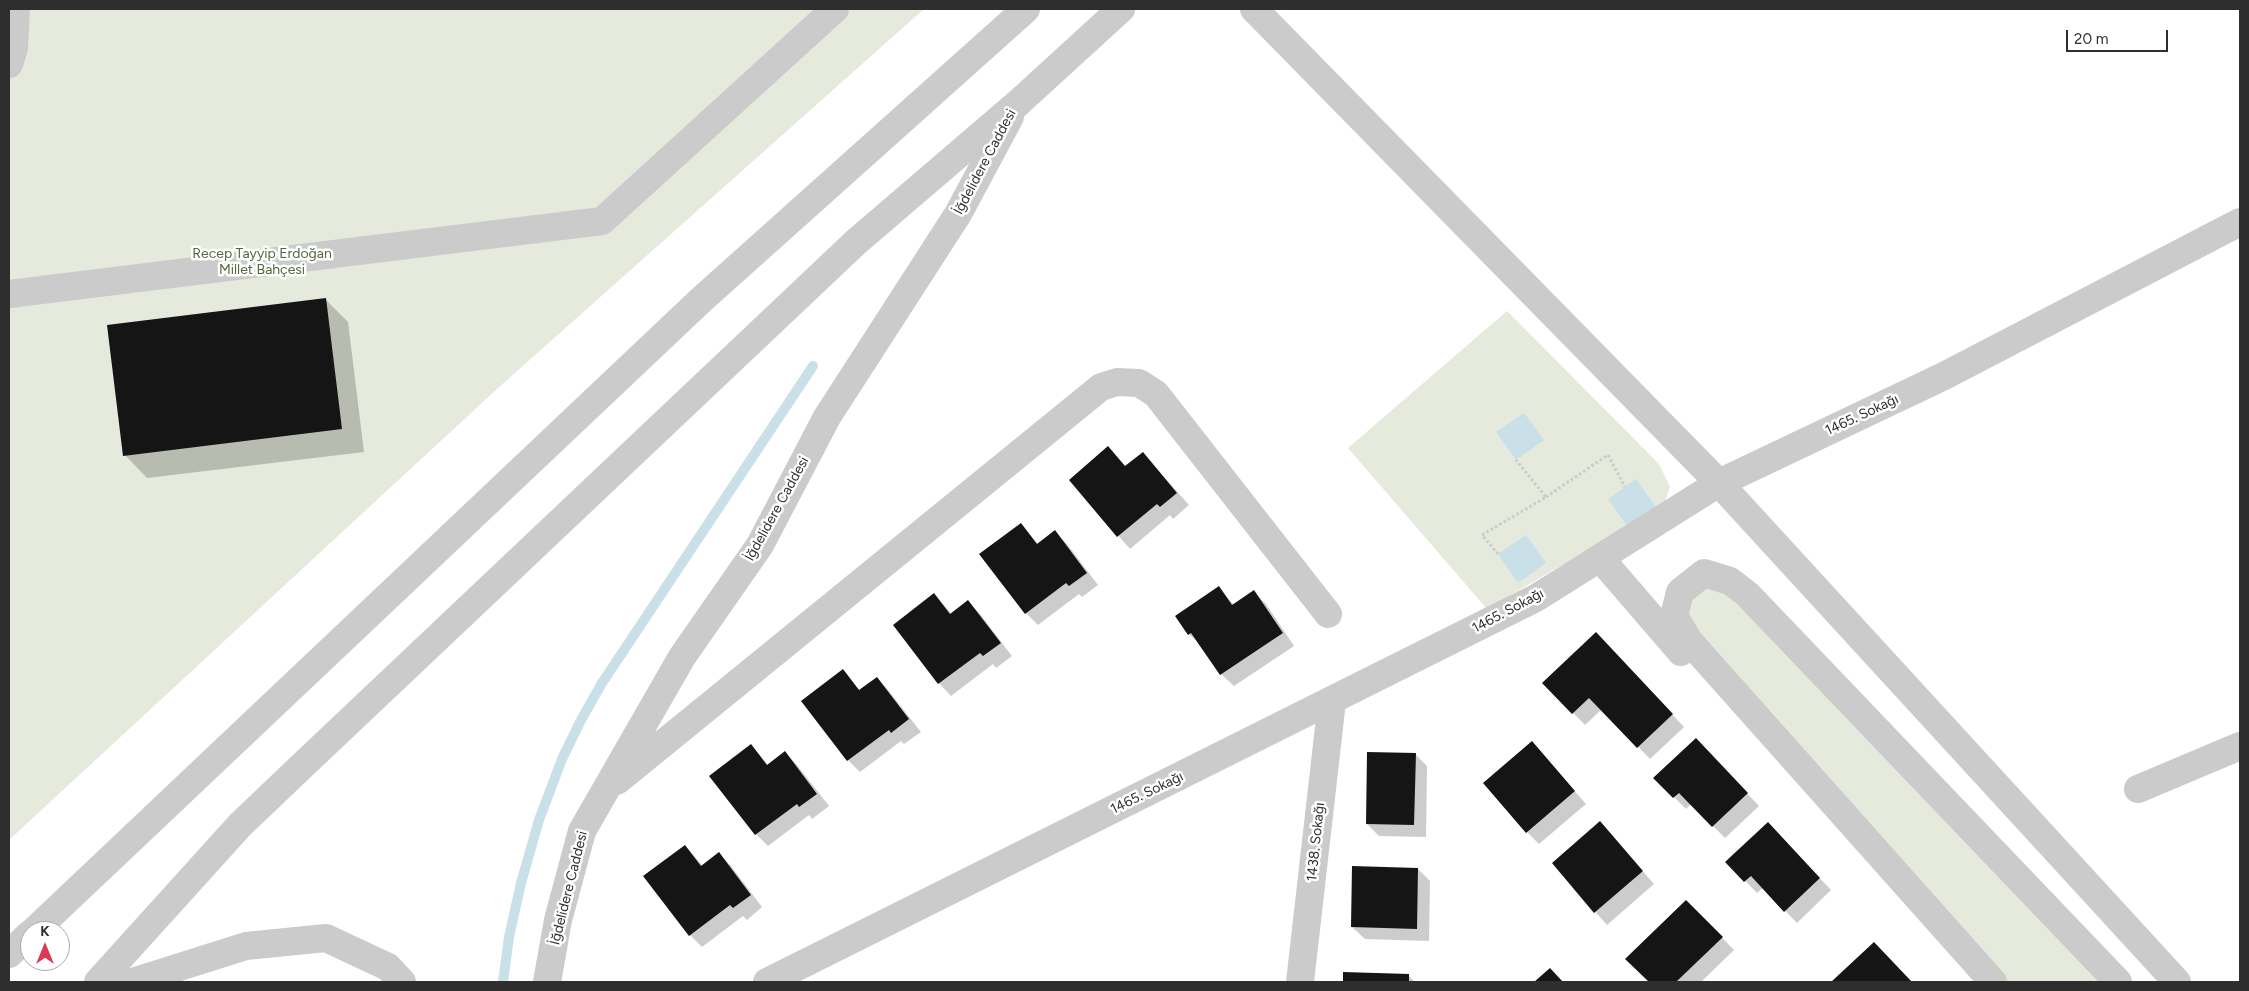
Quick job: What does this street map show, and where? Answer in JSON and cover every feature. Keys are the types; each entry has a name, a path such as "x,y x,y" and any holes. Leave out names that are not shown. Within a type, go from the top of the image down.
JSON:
{"street":[{"path":"9,64 14,48 16,9"},
{"path":"9,294 602,221 835,9"},
{"path":"45,921 701,300 1026,9"},
{"path":"98,982 247,818 856,242 1017,104 1121,9"},
{"path":"1254,9 1719,484 2177,982"},
{"name":"İğdelidere Caddesi","path":"547,982 558,920 582,830 682,657 760,545 827,417 958,214 1017,104"},
{"name":"1465. Sokağı","path":"766,982 1536,598 1719,484 1944,376 2240,222"},
{"path":"604,791 1100,387 1117,382 1139,383 1156,394 1328,614"},
{"path":"1600,558 1969,982"},
{"path":"1993,982 1689,640 1674,616 1680,592 1704,572 1730,581 1747,594 2118,982"},
{"name":"1438. Sokağı","path":"1300,982 1332,701"},
{"path":"2138,788 2240,746"},
{"path":"132,982 246,946 326,938 388,967 402,982"},
{"path":"9,954 20,944"}],"path":[{"path":"1498,554 1482,535 1546,497 1608,455 1625,487"},
{"path":"1516,460 1546,497"}],"green space":[{"name":"Recep Tayyip Erdoğan Millet Bahçesi","path":"9,9 924,9 498,388 9,840"},
{"path":"1507,311 1659,464 1670,487 1664,505 1487,609 1348,448"},
{"path":"1730,581 2118,982 1993,982 1689,641 1680,592"}],"water":[{"path":"1524,413 1544,440 1516,460 1496,432"},
{"path":"1636,479 1656,507 1628,527 1608,499"},
{"path":"1526,535 1546,563 1518,583 1498,554"}],"building":[{"path":"326,298 342,429 123,456 107,325"},
{"path":"1108,446 1125,466 1143,452 1177,493 1160,507 1157,504 1117,537 1069,480"},
{"path":"1021,523 1037,544 1055,530 1087,573 1069,586 1066,583 1025,614 979,554"},
{"path":"1219,586 1232,605 1254,590 1283,633 1220,675 1191,633 1188,635 1175,616"},
{"path":"934,593 950,614 968,600 1001,643 983,656 980,653 938,684 893,625"},
{"path":"1596,632 1673,714 1637,748 1589,698 1572,714 1542,683"},
{"path":"843,669 859,690 877,677 909,719 891,733 889,730 847,761 801,701"},
{"path":"1696,738 1748,793 1712,827 1679,793 1673,798 1653,778"},
{"path":"1532,741 1575,791 1526,833 1483,783"},
{"path":"751,744 767,765 785,751 817,794 799,807 797,804 755,835 709,776"},
{"path":"1367,752 1416,753 1414,825 1366,824"},
{"path":"1600,821 1643,871 1594,913 1552,863"},
{"path":"1768,822 1820,878 1784,912 1751,876 1744,882 1725,862"},
{"path":"685,845 701,866 719,852 751,895 733,908 730,905 689,936 643,876"},
{"path":"1352,866 1418,868 1417,929 1351,927"},
{"path":"1686,900 1723,937 1676,982 1649,982 1625,959"},
{"path":"1874,942 1912,982 1831,982"},
{"path":"1550,968 1563,982 1534,982"},
{"path":"1343,972 1409,974 1409,982 1343,982"}],"waterway":[{"path":"503,982 509,937 521,883 539,820 562,759 581,720 602,683 813,366"}]}
